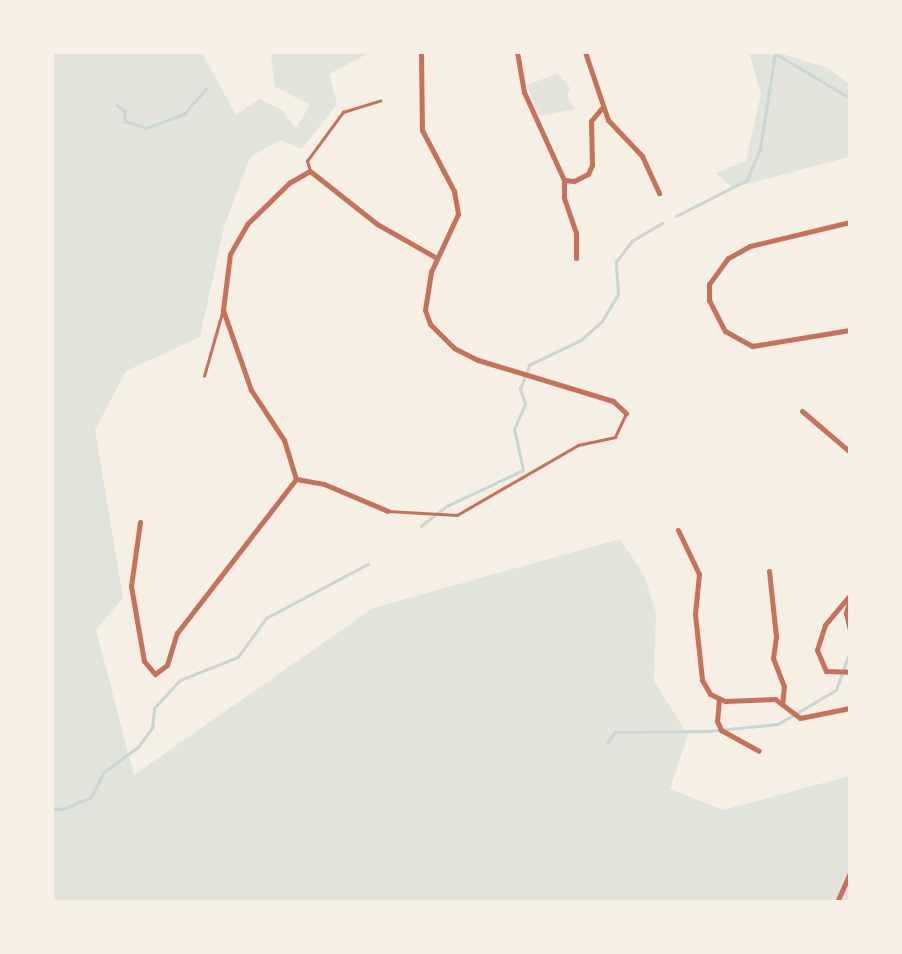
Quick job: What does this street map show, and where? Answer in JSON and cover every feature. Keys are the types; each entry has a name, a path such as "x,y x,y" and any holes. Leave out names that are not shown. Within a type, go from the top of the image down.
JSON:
{"street":[{"path":"421,52 422,130 457,202 455,223 435,257 425,310 440,338 478,360 612,401 626,413"},
{"path":"517,52 524,92 564,180 564,198 576,233 576,258"},
{"path":"585,52 602,108 642,156 659,193"},
{"path":"564,180 574,181 588,174 592,165 591,121 602,108"},
{"path":"296,479 284,440 253,397 223,310 230,254 237,239 262,207 310,171 377,224 435,257"},
{"path":"849,222 750,246 728,258 709,284 709,300 725,331 752,346 849,330"},
{"path":"802,411 849,452"},
{"path":"296,479 324,484 388,511"},
{"path":"140,522 131,586 144,661 155,674 166,665 177,633 296,479"},
{"path":"678,530 699,573 695,614 702,680 719,699 717,721 722,730 759,751"},
{"path":"769,571 776,637 773,658 783,686 782,704"},
{"path":"849,596 846,613 849,631"},
{"path":"849,596 825,625 817,650 826,671 849,672"},
{"path":"719,699 764,697 782,704 800,718 849,708"},
{"path":"837,901 849,873"}],"lane":[{"path":"310,171 307,160 343,112 380,102"},
{"path":"204,376 223,310"},
{"path":"388,511 457,515 578,445 615,437 626,413"}],"shaded area":[{"path":"52,53 202,53 236,115 259,99 282,110 296,128 310,105 274,86 271,53 369,53 329,74 337,104 302,149 281,140 250,157 224,227 200,337 126,371 95,430 123,598 96,630 134,775 373,608 620,539 644,575 656,613 654,681 688,735 670,789 723,810 849,776 849,901 53,901"},
{"path":"749,53 779,53 828,68 849,84 849,157 732,188 716,173 746,161 761,94"},
{"path":"558,73 570,88 567,97 575,109 539,116 527,85"}],"waterway":[{"path":"775,53 850,98"},
{"path":"676,216 747,180 760,149 775,53"},
{"path":"117,105 125,111 125,121 146,128 184,114 206,89"},
{"path":"421,526 447,506 523,470 514,429 525,404 520,389 529,365 581,340 602,321 618,294 616,262 632,241 662,223"},
{"path":"52,808 63,809 91,797 104,772 138,747 152,728 154,708 180,680 238,657 266,618 368,564"},
{"path":"607,743 615,732 708,731 778,724 836,690 850,651"}]}
